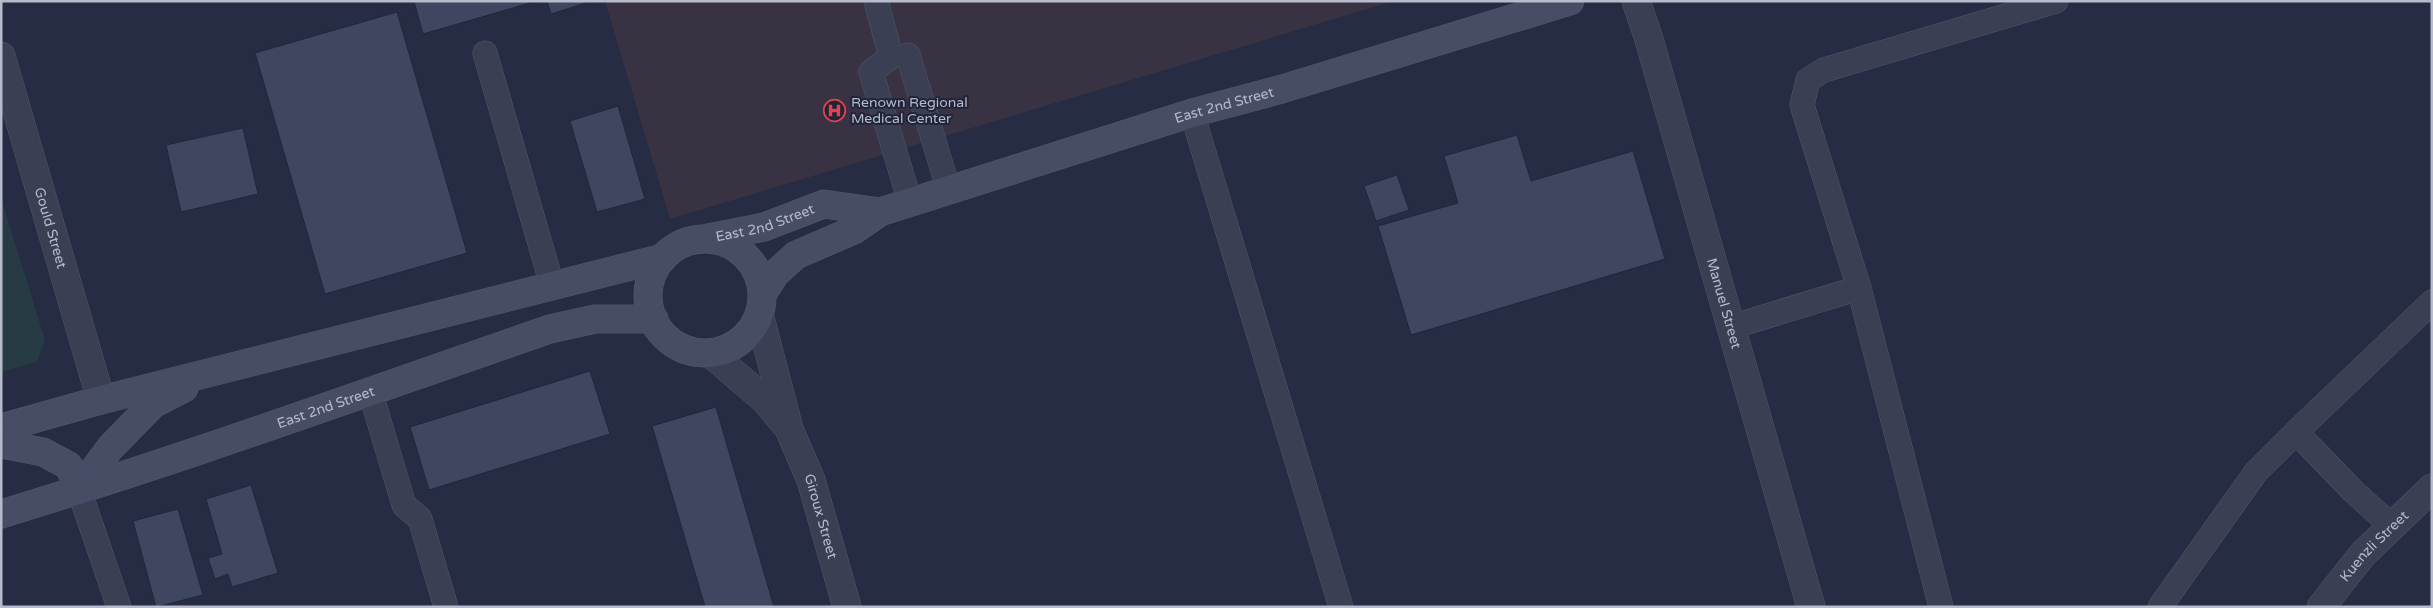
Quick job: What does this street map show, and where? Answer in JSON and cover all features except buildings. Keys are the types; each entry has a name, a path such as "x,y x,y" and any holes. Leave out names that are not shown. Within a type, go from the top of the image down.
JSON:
{"main road":[{"name":"East 2nd Street","path":"761,303 775,274 796,255 854,230 880,212 1192,113 1282,89 1570,1"},
{"name":"East 2nd Street","path":"708,238 764,227 824,204 880,212"},
{"path":"708,238 729,243 746,256 758,273 761,303 749,332 733,346 710,353 692,351 672,343 658,328 649,308 649,288 655,267 669,252 688,242 708,238"},
{"path":"1,428 221,369 663,258"},
{"name":"East 2nd Street","path":"1,514 79,490 550,329 595,318 654,319"},
{"path":"1,444 43,452 68,466 79,490 110,448 153,404 221,369"}],"street":[{"name":"Manuel Street","path":"1636,1 1648,36 1811,607"},
{"name":"Gould Street","path":"1,56 101,400"},
{"name":"Giroux Street","path":"761,303 790,429 812,480 847,607"},
{"name":"Giroux Street","path":"710,353 765,400 790,429"},
{"name":"Kuenzli Street","path":"2321,607 2363,554 2432,488"}],"lane":[{"path":"876,1 899,56 949,191"},
{"path":"1941,607 1859,288 1802,105 1808,80 1824,70 2056,1"},
{"path":"485,53 552,285"},
{"path":"899,56 871,72 910,202"},
{"path":"1192,113 1341,607"},
{"path":"1731,327 1859,288"},
{"path":"2160,607 2256,472 2432,302"},
{"path":"370,391 404,505 420,519 446,607"},
{"path":"2296,432 2354,492 2392,526"},
{"path":"79,490 119,607"}],"shaded area":[{"name":"Renown Regional Medical Center","path":"605,1 1394,1 670,219"},
{"path":"1,198 45,340 37,362 1,372"}],"place":[{"name":"Renown Regional Medical Center","path":"835,110"}]}
